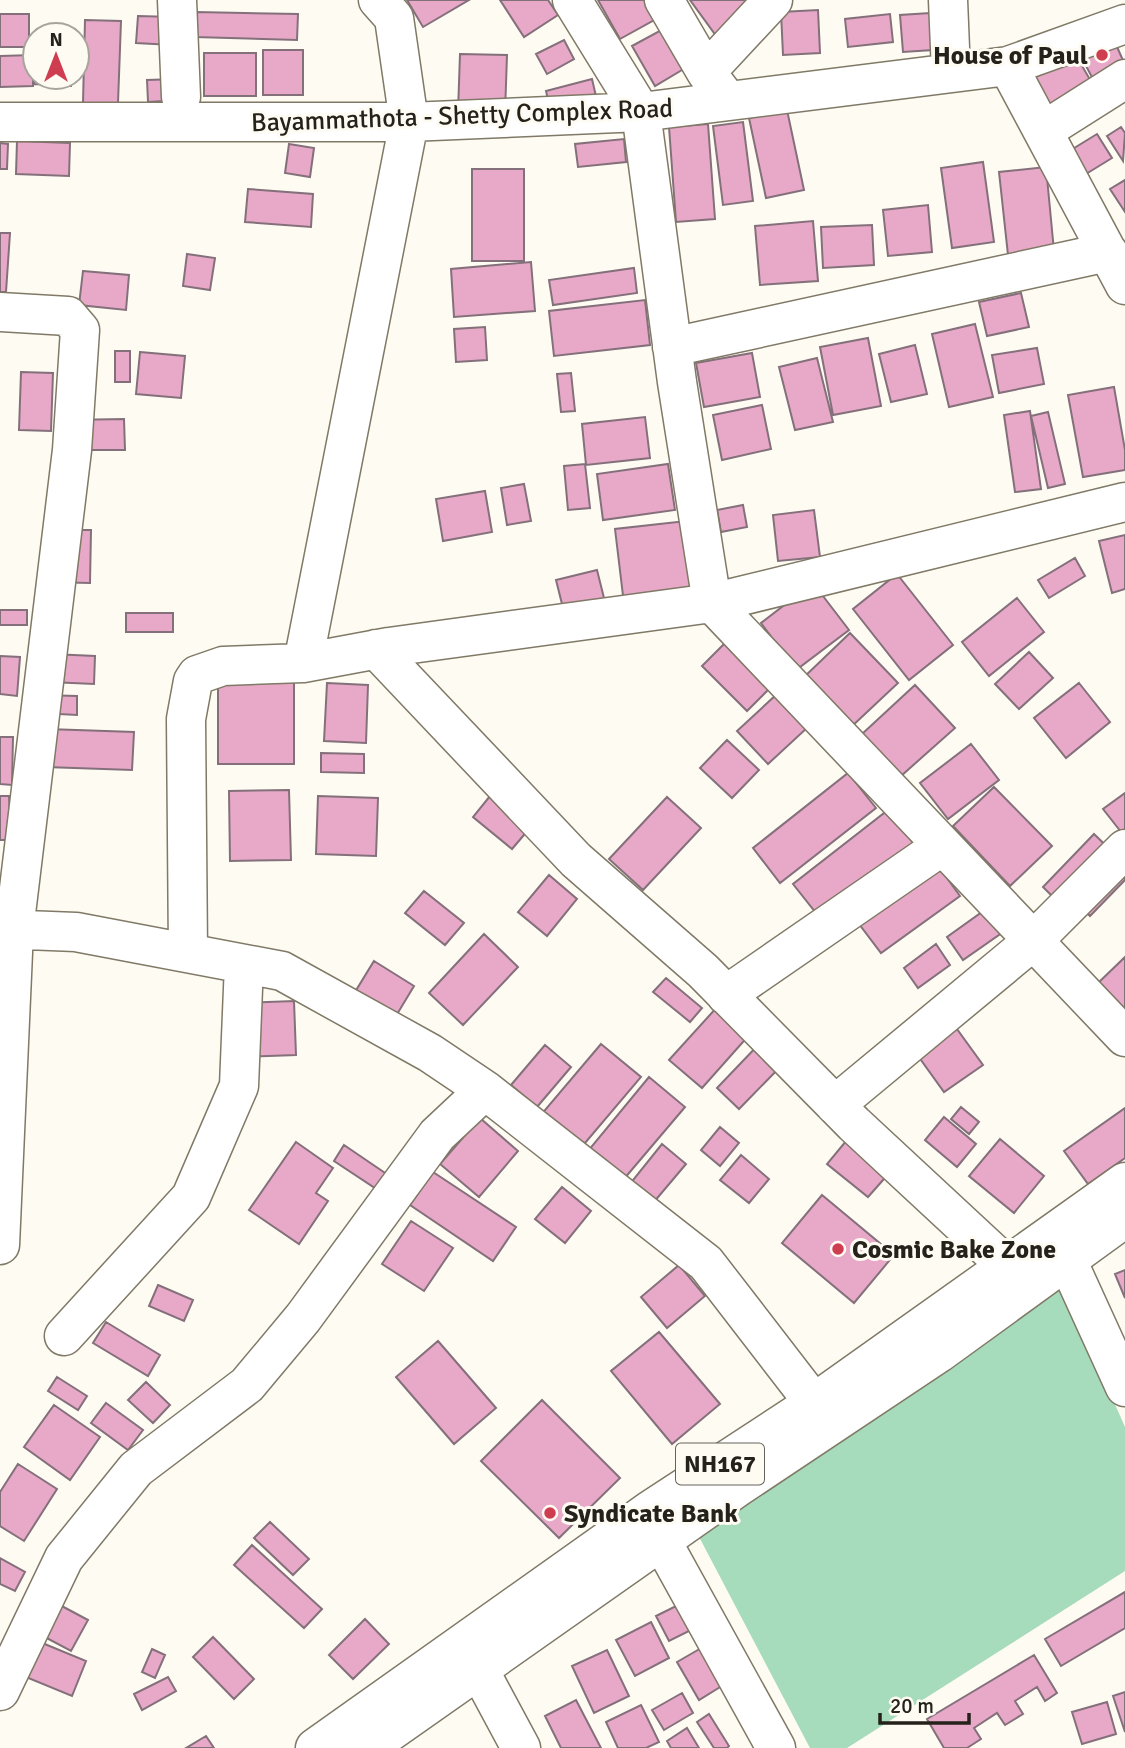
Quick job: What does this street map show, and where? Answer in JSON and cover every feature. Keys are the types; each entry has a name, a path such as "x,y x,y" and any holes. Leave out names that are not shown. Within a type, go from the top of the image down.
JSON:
{"main road":[{"path":"177,0 181,97"},
{"path":"303,663 409,122 394,18 378,0"},
{"path":"572,0 641,112 672,346 712,603 1125,1037"},
{"path":"664,0 717,87 772,0"},
{"path":"948,0 951,72"},
{"name":"Bayammathota - Shetty Complex Road","path":"0,122 409,122 641,112 717,87 1008,66 1125,24"},
{"path":"672,346 1116,269 1008,66"},
{"path":"1043,131 1125,79"},
{"path":"0,312 68,316 80,330 64,528 7,930 0,1245"},
{"path":"188,953 186,719 193,681 205,671 223,666 303,663 376,649 712,603 1125,502"},
{"path":"376,649 576,860 726,995 835,1105 1007,1268"},
{"path":"726,995 942,846"},
{"path":"835,1105 1032,940 1125,849"},
{"path":"7,930 76,932 282,971 430,1053 485,1090 706,1263 814,1403"},
{"path":"64,1336 191,1197 239,1086 244,964"},
{"path":"0,1692 64,1558 136,1469 247,1385 303,1318 437,1135 485,1090"},
{"name":"NH167","path":"315,1748 649,1511 814,1403 1125,1182"},
{"name":"NH167","path":"367,1748 661,1540 939,1353 1125,1218"},
{"path":"1067,1260 1125,1387"},
{"path":"661,1540 776,1748"},
{"path":"478,1668 521,1748"}],"green space":[{"path":"1063,1287 1125,1427 1125,1571 847,1748 810,1748 697,1533"}],"building":[{"path":"407,0 469,0 423,27"},
{"path":"500,0 548,0 558,15 524,37"},
{"path":"598,0 657,0 665,14 620,39"},
{"path":"690,0 769,0 717,37"},
{"path":"818,10 820,53 783,55 781,12"},
{"path":"196,12 298,14 297,40 195,37"},
{"path":"930,13 933,50 903,52 900,15"},
{"path":"0,14 29,14 29,21 21,21 21,47 0,47"},
{"path":"890,14 893,42 848,47 845,19"},
{"path":"138,16 173,17 172,45 136,43"},
{"path":"85,20 121,21 118,103 83,103 83,91 91,91 91,21"},
{"path":"665,28 687,67 655,86 632,46"},
{"name":"House of Paul","path":"1111,33 1125,65 1094,81 1078,51"},
{"path":"564,40 574,59 547,74 536,54"},
{"path":"1071,47 1092,83 1047,108 1026,72"},
{"path":"263,50 303,50 303,95 263,95"},
{"path":"204,53 256,53 256,96 204,96"},
{"path":"460,54 507,55 505,113 458,112"},
{"path":"21,55 21,86 0,87 0,56"},
{"path":"177,79 179,100 148,102 147,80"},
{"path":"592,79 598,105 552,117 546,91"},
{"path":"787,110 804,190 766,198 749,118"},
{"path":"743,122 753,201 723,205 713,126"},
{"path":"708,124 715,219 676,222 669,127"},
{"path":"1121,127 1125,133 1123,161 1107,136"},
{"path":"1097,134 1112,158 1086,174 1071,150"},
{"path":"624,139 626,162 578,167 575,144"},
{"path":"17,141 70,143 69,176 16,174"},
{"path":"0,143 8,144 7,169 0,169"},
{"path":"289,144 314,148 310,177 285,173"},
{"path":"983,162 994,242 952,248 941,168"},
{"path":"1046,167 1054,251 1008,255 999,172"},
{"path":"472,169 524,169 524,261 472,261"},
{"path":"1125,180 1125,212 1110,189"},
{"path":"248,189 313,194 311,227 245,222"},
{"path":"928,205 932,252 888,256 883,210"},
{"path":"813,221 818,281 760,285 755,226"},
{"path":"872,225 874,265 823,268 821,227"},
{"path":"0,233 10,233 6,292 0,292"},
{"path":"187,254 215,258 210,290 183,286"},
{"path":"531,262 535,311 454,317 451,269"},
{"path":"634,268 637,293 553,305 549,280"},
{"path":"83,271 129,275 126,310 79,305"},
{"path":"1021,293 1029,327 987,336 979,302"},
{"path":"645,300 650,345 554,356 549,311"},
{"path":"975,324 993,397 949,407 932,334"},
{"path":"485,327 487,360 456,362 454,329"},
{"path":"868,338 881,406 833,415 820,347"},
{"path":"915,345 927,394 891,402 879,354"},
{"path":"1037,348 1044,384 999,393 992,355"},
{"path":"115,351 130,351 130,382 115,382"},
{"path":"140,352 185,356 181,398 136,394"},
{"path":"752,353 760,397 704,407 696,363"},
{"path":"817,358 833,422 795,430 779,367"},
{"path":"21,372 53,373 51,431 19,430"},
{"path":"571,373 575,411 561,412 557,374"},
{"path":"1114,387 1125,450 1125,470 1083,477 1068,395"},
{"path":"762,405 771,449 722,460 713,415"},
{"path":"1030,411 1041,489 1015,492 1004,415"},
{"path":"1048,412 1065,484 1048,488 1031,416"},
{"path":"645,417 650,458 586,465 582,424"},
{"path":"124,419 125,450 67,450 67,420"},
{"path":"585,464 590,508 568,510 564,466"},
{"path":"668,464 675,510 603,520 597,474"},
{"path":"524,484 531,521 507,525 501,488"},
{"path":"485,491 492,532 443,541 436,499"},
{"path":"743,505 747,527 721,532 717,510"},
{"path":"814,510 820,557 778,561 773,515"},
{"path":"686,521 695,596 624,604 615,529"},
{"path":"47,530 91,530 90,583 46,582"},
{"path":"1125,535 1125,589 1112,593 1099,541"},
{"path":"1075,558 1085,576 1049,598 1038,580"},
{"path":"597,570 607,610 566,620 556,580"},
{"path":"897,574 953,645 909,680 853,609"},
{"path":"813,583 849,630 796,670 761,623"},
{"path":"1017,598 1044,632 989,676 962,642"},
{"path":"0,610 27,610 27,625 0,625"},
{"path":"126,613 173,613 173,632 126,632"},
{"path":"737,631 782,676 747,711 702,666"},
{"path":"850,633 898,683 850,728 803,678"},
{"path":"1029,652 1053,678 1019,709 995,684"},
{"path":"51,654 95,656 94,684 50,682"},
{"path":"0,656 20,657 17,696 0,694"},
{"path":"218,682 294,682 294,764 218,764"},
{"path":"327,683 368,685 366,743 324,741"},
{"path":"1079,683 1110,722 1066,758 1034,718"},
{"path":"915,685 955,728 901,776 862,734"},
{"path":"777,694 808,727 768,764 737,731"},
{"path":"40,695 77,696 77,715 40,713"},
{"path":"47,729 134,732 132,770 46,767"},
{"path":"0,737 13,737 12,785 0,784"},
{"path":"727,740 759,770 732,798 700,768"},
{"path":"971,744 999,780 948,819 920,783"},
{"path":"321,753 364,754 364,773 321,772"},
{"path":"848,773 876,808 780,883 753,848"},
{"path":"994,787 1052,846 1010,886 953,826"},
{"path":"289,790 291,860 230,861 229,791"},
{"path":"1125,793 1125,837 1103,809"},
{"path":"0,796 9,796 11,840 0,840"},
{"path":"318,796 378,798 376,856 316,854"},
{"path":"490,796 529,829 512,849 473,817"},
{"path":"667,797 701,828 643,890 609,859"},
{"path":"888,810 918,849 824,923 793,884"},
{"path":"1094,834 1125,864 1125,880 1090,916 1067,893 1058,902 1043,887"},
{"path":"936,863 960,896 881,953 856,920"},
{"path":"549,875 577,899 547,936 518,912"},
{"path":"424,891 464,923 445,945 405,913"},
{"path":"989,907 1006,930 963,960 947,937"},
{"path":"484,934 518,967 463,1025 429,993"},
{"path":"936,944 950,965 918,988 904,968"},
{"path":"1125,957 1125,1013 1097,984"},
{"path":"374,961 414,986 396,1016 355,992"},
{"path":"666,978 702,1008 690,1022 653,992"},
{"path":"294,1001 296,1055 241,1057 238,1003"},
{"path":"718,1006 750,1034 702,1088 669,1060"},
{"path":"941,1007 983,1065 944,1092 903,1035"},
{"path":"762,1041 784,1063 739,1109 717,1088"},
{"path":"601,1044 641,1077 574,1156 534,1123"},
{"path":"545,1045 571,1067 537,1107 511,1085"},
{"path":"649,1077 685,1107 618,1186 583,1157"},
{"path":"961,1107 979,1122 969,1134 951,1119"},
{"path":"1125,1108 1125,1158 1088,1184 1064,1151"},
{"path":"944,1117 976,1144 957,1167 925,1140"},
{"path":"480,1118 518,1151 479,1197 440,1164"},
{"path":"720,1127 739,1143 720,1166 701,1150"},
{"path":"856,1129 898,1163 868,1197 827,1164"},
{"path":"1000,1139 1044,1176 1014,1213 969,1176"},
{"path":"296,1142 333,1168 316,1193 328,1201 299,1244 249,1210"},
{"path":"662,1144 686,1164 648,1209 625,1190"},
{"path":"344,1145 391,1177 381,1192 334,1161"},
{"path":"741,1155 769,1179 749,1203 720,1180"},
{"path":"433,1172 516,1227 493,1261 410,1205"},
{"path":"562,1187 591,1211 565,1243 535,1219"},
{"name":"Cosmic Bake Zone","path":"822,1195 894,1255 854,1303 782,1243"},
{"path":"411,1221 453,1248 424,1291 382,1264"},
{"path":"679,1265 705,1296 667,1328 641,1297"},
{"path":"1125,1270 1125,1298 1115,1274"},
{"path":"158,1285 193,1300 184,1321 149,1306"},
{"path":"106,1322 160,1355 148,1376 93,1343"},
{"path":"659,1332 720,1404 672,1444 611,1371"},
{"path":"438,1341 496,1408 454,1444 396,1377"},
{"path":"57,1377 87,1396 78,1410 48,1391"},
{"path":"146,1382 170,1405 153,1423 128,1400"},
{"path":"542,1400 620,1478 559,1538 481,1461"},
{"path":"106,1403 143,1430 128,1450 91,1423"},
{"path":"54,1405 100,1437 70,1480 24,1447"},
{"path":"18,1464 57,1489 24,1541 0,1526 0,1492"},
{"path":"270,1522 309,1559 293,1575 254,1538"},
{"path":"252,1545 322,1609 304,1628 234,1565"},
{"path":"0,1558 25,1572 15,1591 0,1584"},
{"path":"1125,1592 1125,1628 1061,1666 1045,1639"},
{"path":"688,1600 701,1625 669,1641 656,1616"},
{"path":"58,1604 88,1620 71,1651 41,1635"},
{"path":"365,1619 389,1644 353,1679 329,1655"},
{"path":"651,1622 669,1658 635,1676 616,1640"},
{"path":"213,1637 254,1679 234,1699 193,1657"},
{"path":"35,1640 86,1661 72,1696 21,1675"},
{"path":"703,1647 725,1684 699,1700 677,1662"},
{"path":"152,1649 165,1655 155,1678 142,1672"},
{"path":"607,1650 629,1696 594,1713 572,1666"},
{"path":"1034,1655 1057,1693 1045,1701 1037,1687 1015,1701 1023,1714 1005,1725 997,1713 974,1728 981,1739 967,1748 944,1748 927,1719"},
{"path":"168,1677 176,1691 142,1710 134,1694"},
{"path":"1125,1692 1125,1732 1113,1696"},
{"path":"682,1693 693,1713 664,1730 652,1710"},
{"path":"576,1700 601,1748 561,1748 545,1716"},
{"path":"1107,1702 1116,1734 1082,1744 1072,1712"},
{"path":"641,1705 659,1742 646,1748 618,1748 606,1722"},
{"path":"709,1714 729,1746 727,1748 714,1748 697,1722"},
{"path":"687,1728 699,1748 671,1748 667,1741"},
{"path":"206,1736 214,1748 186,1748"}],"place":[{"name":"House of Paul","path":"1102,55"},
{"name":"Cosmic Bake Zone","path":"838,1249"},
{"name":"Syndicate Bank","path":"550,1513"}]}
